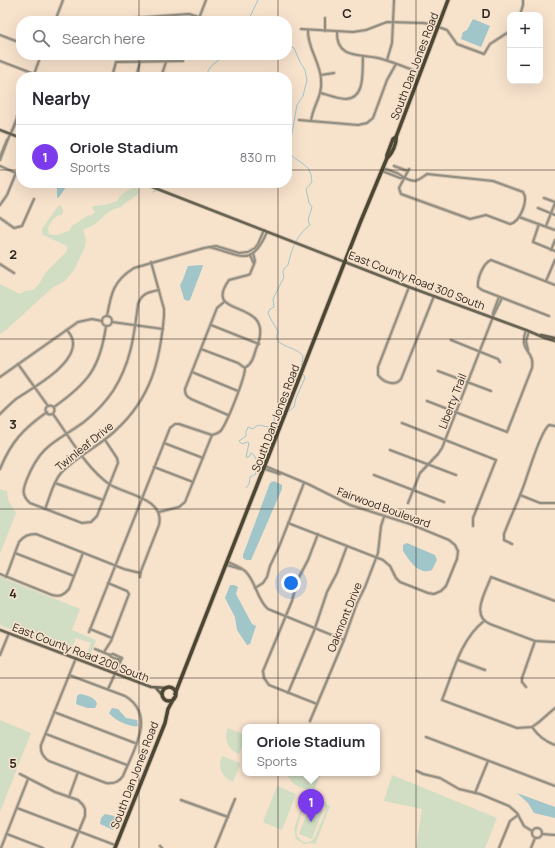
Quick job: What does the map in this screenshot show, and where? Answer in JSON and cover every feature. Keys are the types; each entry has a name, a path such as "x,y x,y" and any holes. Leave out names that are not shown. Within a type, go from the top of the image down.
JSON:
{"main road":[{"name":"South Dan Jones Road","path":"175,694 228,563 345,262 387,158 390,156 394,148 396,137 448,0"},
{"path":"168,709 163,697 163,692 178,684"},
{"path":"163,697 168,701 174,698 175,694 173,690 168,688"},
{"name":"South Dan Jones Road","path":"116,847 165,723 168,709 174,698"}],"street":[{"path":"57,16 63,0"},
{"path":"200,16 206,0"},
{"path":"386,60 392,43 394,0"},
{"path":"521,12 523,0"},
{"path":"160,16 188,14 196,16"},
{"path":"324,31 325,18"},
{"path":"301,30 359,32 387,22 423,23 447,30 457,44 484,54 490,44 507,33"},
{"path":"308,30 308,39 319,65 321,75 320,93 312,113 311,121"},
{"path":"337,32 339,44 345,51 354,55 386,60 420,73"},
{"path":"0,35 16,41"},
{"path":"320,93 346,99 356,95 360,87 363,56"},
{"path":"35,72 39,60"},
{"path":"0,61 24,72"},
{"path":"113,72 116,62 183,61"},
{"path":"137,72 140,62"},
{"path":"163,72 166,62"},
{"path":"298,120 358,125 369,122 373,118 387,80 396,64"},
{"path":"321,75 334,74"},
{"path":"0,160 16,119"},
{"path":"0,131 16,136"},
{"path":"0,166 16,173 7,195 0,205"},
{"path":"383,170 397,173 405,178 413,182 427,174 493,181 523,192 525,194 526,201 516,222 510,224 486,215 470,220 404,197 399,188 405,178 408,170 394,166"},
{"name":"East County Road 300 South","path":"156,188 409,287 493,317 545,338 555,340"},
{"path":"544,198 555,203 546,226"},
{"path":"0,219 14,228 18,228 24,223 34,199"},
{"path":"538,208 555,215"},
{"path":"519,217 555,230"},
{"path":"539,224 533,242 555,251"},
{"path":"102,321 107,316 112,293 120,278 134,268 208,247 241,257 259,248 264,230"},
{"path":"261,241 267,232"},
{"path":"551,250 555,240"},
{"path":"224,302 222,295 229,280 250,274 254,264 250,253"},
{"path":"549,316 498,297 482,290 478,285 485,264 489,261 493,261 555,285"},
{"path":"546,281 555,261"},
{"name":"Twinleaf Drive","path":"45,509 55,483 61,473 117,430 131,415 142,399 151,381 156,366 163,329 164,309 151,262"},
{"path":"0,264 14,273"},
{"path":"409,287 377,369 378,376 386,381 396,383 401,379 434,296"},
{"path":"105,440 117,458 118,463 97,516 91,522 82,523 26,500 23,488 30,470 39,455 48,446 84,422 102,406 122,377 131,352 140,299 146,293 159,290"},
{"name":"Liberty Trail","path":"408,503 420,473 440,452 446,440 493,317 498,297"},
{"path":"493,317 496,314 502,298"},
{"path":"224,302 217,308 185,389 186,395 191,399 228,414"},
{"path":"89,632 170,428 175,424 184,424 212,435 216,434 222,429 245,373 245,368 250,364 259,344 261,332 260,326 256,319 248,312 224,302"},
{"path":"107,316 111,318 112,322"},
{"path":"0,377 78,322 85,320 102,321"},
{"path":"102,321 106,326"},
{"path":"106,326 110,325 112,322 163,329"},
{"path":"211,325 259,344"},
{"path":"48,406 52,405 54,407 80,388 92,372 102,352 106,326"},
{"path":"0,414 14,401 55,372 69,356 73,343 72,338 66,330"},
{"path":"427,401 507,432 532,368 533,360 523,342 526,330"},
{"path":"528,351 526,341 530,331"},
{"path":"451,340 498,359 500,362"},
{"path":"201,349 238,363 245,368"},
{"path":"18,364 48,406 46,408 47,412"},
{"path":"438,371 491,391"},
{"path":"192,372 238,391"},
{"path":"53,414 55,411 54,407"},
{"path":"47,412 53,414 94,471 109,484 152,503 159,512 159,525 140,572 140,577"},
{"path":"0,469 14,441 29,425 47,412"},
{"path":"402,423 496,460 473,518 473,526"},
{"path":"512,544 504,540 503,536 545,430 549,425 555,426"},
{"path":"159,512 179,507 183,504 212,435"},
{"path":"164,443 202,458"},
{"path":"390,450 456,475"},
{"path":"154,466 193,482"},
{"name":"Fairwood Boulevard","path":"265,468 304,483 336,499 384,517 410,524 449,540 457,548 458,557 443,590 433,594 400,582 388,564 376,558"},
{"path":"374,475 444,502"},
{"path":"55,483 103,500"},
{"path":"255,588 265,580 304,483"},
{"path":"520,495 540,503 555,503"},
{"name":"Oakmont Drive","path":"310,721 376,558 379,548 381,526 384,517"},
{"path":"288,523 376,558"},
{"path":"6,577 22,538 30,534 36,534 125,570 140,572"},
{"path":"317,704 269,685 264,678 264,667 286,616 297,581 308,560 318,534"},
{"path":"288,693 315,628 327,592 337,573 347,546"},
{"path":"15,553 74,576"},
{"path":"0,574 52,595 61,596 69,589 83,553"},
{"path":"228,563 243,570 248,575 266,608 344,640"},
{"path":"555,601 491,577 480,609 484,621 535,641 555,642"},
{"path":"104,652 112,638 129,596 128,592 108,583"},
{"path":"484,621 470,636 458,660 442,700 517,728 532,727 555,708"},
{"path":"90,629 112,638"},
{"name":"East County Road 200 South","path":"0,630 156,688 168,688"},
{"path":"0,655 9,633"},
{"path":"526,687 522,682 522,678 535,641"},
{"path":"96,649 120,659 108,689"},
{"path":"69,675 129,698 139,711 142,726 121,778 114,783 106,783 49,761 41,753 41,745 46,734 54,712 69,675 76,658"},
{"path":"458,660 485,670"},
{"name":"East County Road 200 South","path":"156,688 163,697"},
{"path":"54,712 136,743"},
{"path":"532,727 543,739 555,745"},
{"path":"46,734 127,765"},
{"path":"426,737 555,786"},
{"path":"475,793 488,760"},
{"path":"417,771 422,774 440,778 459,789 475,793 509,806 518,815 524,826 532,831 532,836 535,838"},
{"path":"69,797 78,772"},
{"path":"20,774 81,802 85,809 85,816 72,848"},
{"path":"1,848 28,778"},
{"path":"216,848 235,799"},
{"path":"181,800 228,818"},
{"path":"17,808 79,831 116,847"},
{"path":"499,848 510,822 518,815"},
{"path":"532,831 538,828 541,830 542,834"},
{"path":"7,834 43,848"},
{"path":"535,838 539,838 542,834 555,835"},
{"path":"531,848 535,838"}],"green space":[{"path":"137,188 139,192 121,207 108,212 92,226 83,230 86,239 85,247 74,270 65,281 52,288 0,334 0,284 20,294 24,291 33,290 39,284 46,272 67,251 67,247 65,245 43,235 42,233 42,229 58,206 61,205 63,214 55,218 49,226 49,234 52,235 69,231 73,225 95,212 92,208 93,206 105,205 117,201 130,189"},
{"path":"0,489 7,491 8,500 16,513 0,554"},
{"path":"0,577 80,609 72,630 96,640 89,659 86,657 91,643 76,638 70,652 0,625"},
{"path":"0,720 31,733 0,812"},
{"path":"228,728 242,734 242,747 239,754 229,747 226,740"},
{"path":"222,756 240,763 233,782 223,775 220,768"},
{"path":"392,775 497,818 485,848 416,848 422,809 384,801"},
{"path":"320,776 314,790 297,786 289,777"},
{"path":"277,786 296,794 282,830 263,822"},
{"path":"316,796 319,797 330,806 315,845 313,843 304,844 296,839 294,829 303,804 308,798","holes":["315,799 324,803 326,811 315,837 310,842 303,842 297,836 297,829 305,805 308,801"]},
{"path":"310,805 323,810 312,839 299,834"}],"water":[{"path":"473,19 490,26 481,47 461,39 463,32 467,30"},
{"path":"57,188 65,188 59,197 57,198"},
{"path":"188,266 203,266 190,300 187,301 184,299 180,285"},
{"path":"274,481 282,485 282,489 251,560 246,560 243,558 243,555 270,483"},
{"path":"407,543 435,555 437,560 432,570 423,571 411,563 403,551 403,545"},
{"path":"230,585 238,587 236,594 252,624 256,626 250,644 247,645 237,630 235,617 225,598"},
{"path":"80,694 92,698 97,704 95,708 87,708 76,704 77,696"},
{"path":"112,708 118,709 126,718 137,720 138,726 127,725 111,716 109,713"},
{"path":"517,793 555,807 555,818 534,813 528,803"},
{"path":"105,814 114,816 118,819 113,830 100,824 101,818"}],"waterway":[{"path":"250,16 258,0"},
{"path":"292,47 294,48 305,70 307,80 303,96 297,105 292,133"},
{"path":"208,72 211,66 219,60"},
{"path":"292,155 305,166 311,174 312,182 306,189 309,203 312,207 308,220 310,225 305,229 295,243 288,265 283,270 284,277 273,299 274,307 270,309 268,313 278,332 278,341 299,352 303,356 301,369"},
{"path":"153,192 157,190 157,188"},
{"path":"288,412 294,407 296,398 305,378 303,373"},
{"path":"246,488 249,484 250,477 256,474 254,467 257,461 251,453 249,457 246,457 249,443 247,442 242,444 239,441 246,436 248,427 253,429 259,425 268,427 274,421 276,412 283,413"}],"place":[{"name":"Oriole Stadium","path":"311,822"}]}
